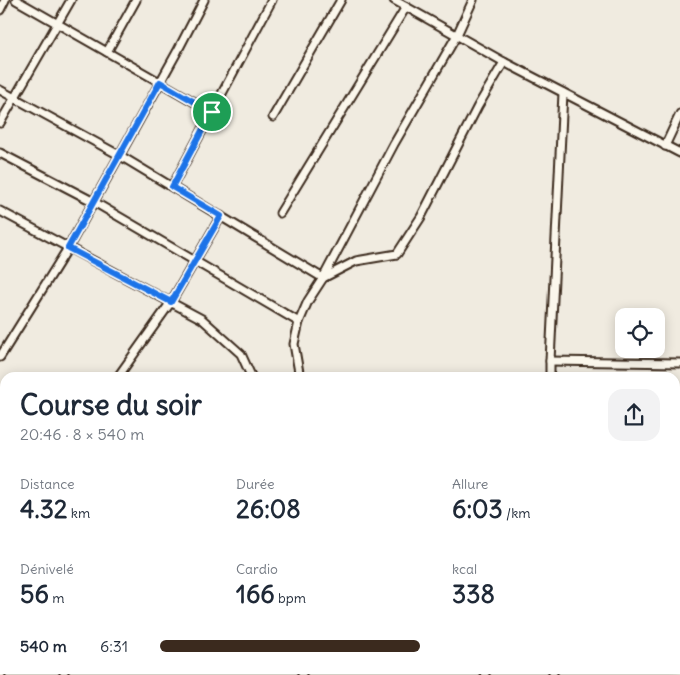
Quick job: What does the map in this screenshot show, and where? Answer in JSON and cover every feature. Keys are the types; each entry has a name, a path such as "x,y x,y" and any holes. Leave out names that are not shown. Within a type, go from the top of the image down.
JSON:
{"street":[{"path":"0,10 5,0"},
{"path":"16,0 212,112"},
{"path":"0,123 71,0"},
{"path":"107,52 136,0"},
{"path":"0,357 68,248 204,0"},
{"path":"172,187 272,0"},
{"path":"273,117 341,0"},
{"path":"394,0 504,62 680,153"},
{"path":"299,372 294,344 298,322 394,144 457,35 473,0"},
{"path":"280,213 406,7"},
{"path":"323,278 356,261 397,254 421,217 478,106 504,62"},
{"path":"0,90 119,155 323,278"},
{"path":"550,372 564,93"},
{"path":"665,146 680,114"},
{"path":"0,153 94,202 298,322"},
{"path":"0,211 202,319 241,354 249,372"},
{"path":"121,372 171,302 221,216"},
{"path":"550,361 680,363"}],"route":[{"path":"160,82 212,112 172,187 221,216 171,302 68,248 160,82"}]}
